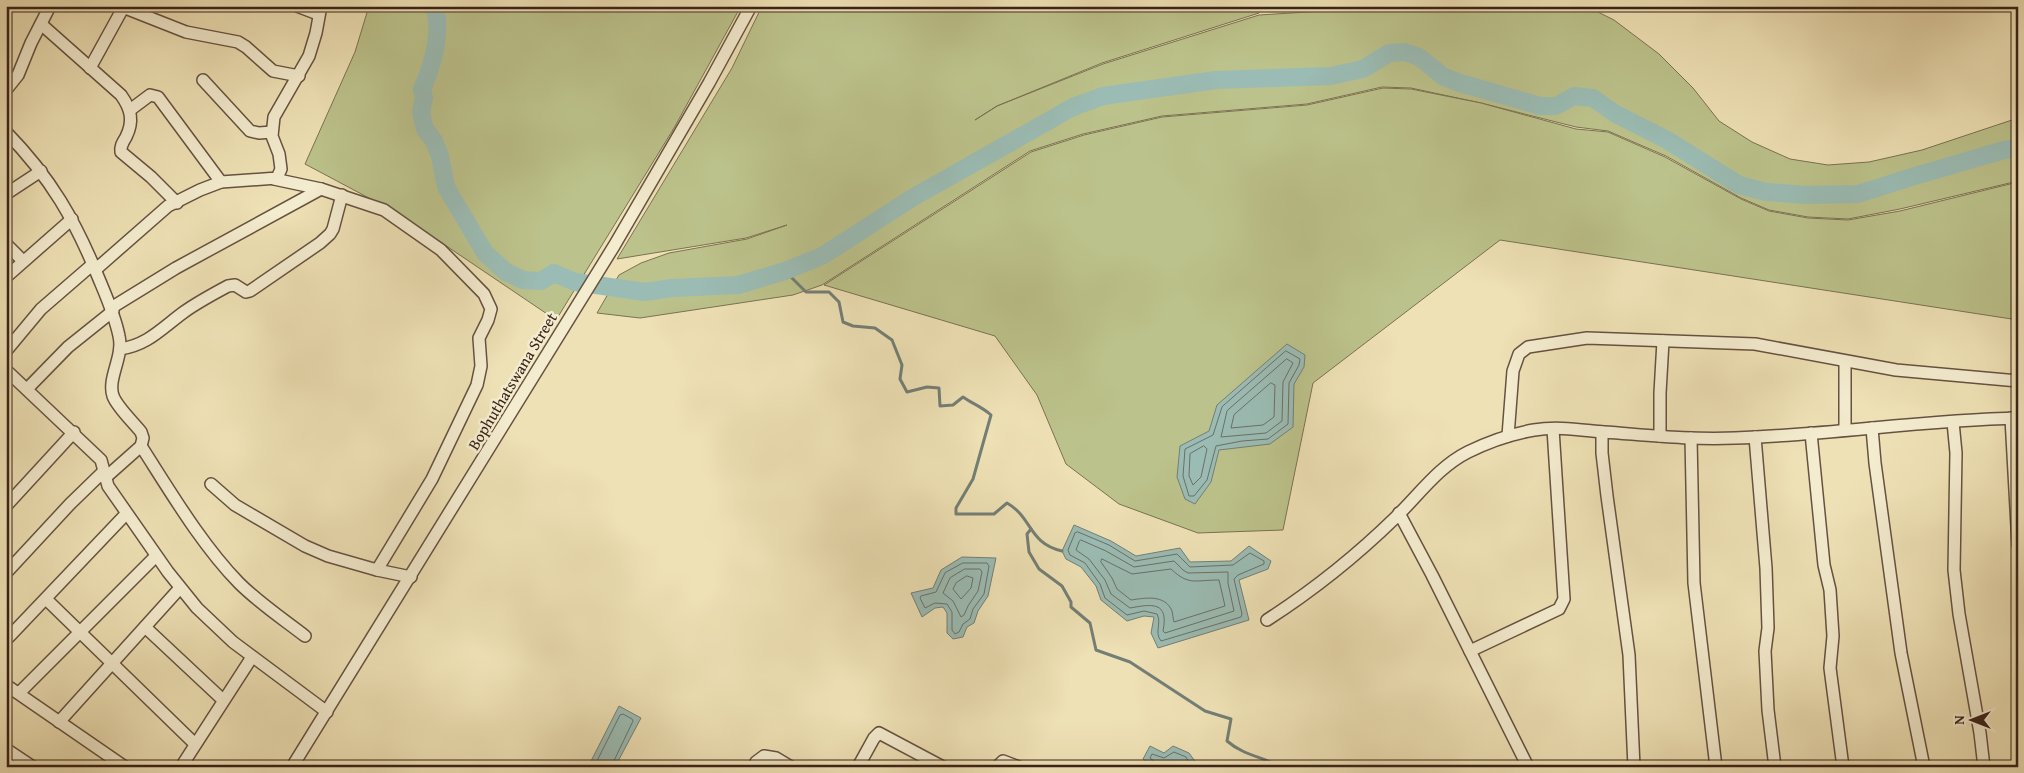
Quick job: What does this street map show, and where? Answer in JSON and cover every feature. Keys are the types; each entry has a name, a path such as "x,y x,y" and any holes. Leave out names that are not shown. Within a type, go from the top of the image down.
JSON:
{"street":[{"path":"6,90 18,75 50,6"},
{"path":"274,179 277,178 281,169 279,154 272,132 274,117 299,76 313,43 319,10 297,6"},
{"name":"Bophuthatswana Street","path":"292,767 614,246 709,83 751,6"},
{"path":"90,68 121,7 186,32 238,42 273,71 299,76"},
{"path":"41,24 121,95 130,110 131,123 121,147 121,152 177,203"},
{"path":"202,80 250,131 258,133 272,132"},
{"path":"130,110 150,95 158,96 221,182"},
{"path":"6,132 41,171 59,195 94,267 112,309 120,340 119,361 113,381 113,396 141,432 143,438 141,446 104,474 70,504 6,573"},
{"path":"6,194 41,171"},
{"path":"6,351 41,309 168,206 211,185 221,182 274,179 322,189 384,210 421,234 441,250 484,294 491,308 488,320 479,338 481,366 477,385 432,479 377,570"},
{"path":"27,389 68,347 112,309 176,268 322,189"},
{"path":"120,349 147,341 186,311 228,286 235,285 243,291 250,291 320,243 333,229 342,195"},
{"path":"6,277 72,219"},
{"path":"6,244 23,261"},
{"path":"1508,436 1513,371 1519,354 1528,347 1587,338 1755,344 1896,370 2018,381"},
{"path":"1660,436 1663,341"},
{"path":"1845,362 1846,430"},
{"path":"6,370 102,460 108,486 156,556 197,608 217,628 252,657 327,712"},
{"path":"1267,620 1301,598 1400,513 1452,461 1469,451 1508,436 1535,430 1554,429 1691,438 1755,437 2014,418 2018,545"},
{"path":"1953,422 1956,453 1954,570 1959,614 1980,733 1984,767"},
{"path":"1872,428 1876,471 1901,653 1924,767"},
{"path":"1470,651 1559,609 1564,600 1554,429"},
{"path":"6,506 74,432"},
{"path":"1602,432 1602,453 1607,496 1629,655 1634,767"},
{"path":"1811,433 1824,565 1830,590 1833,636 1830,668 1843,767"},
{"path":"1755,437 1766,568 1768,628 1765,651 1768,710 1775,767"},
{"path":"1691,438 1694,583 1716,767"},
{"path":"141,446 214,553 239,582 255,598 305,636"},
{"path":"211,484 235,505 305,546 328,556 377,570 411,577"},
{"path":"1400,513 1528,767"},
{"path":"6,640 126,514"},
{"path":"19,693 156,556"},
{"path":"59,722 180,588"},
{"path":"46,599 195,744"},
{"path":"145,627 223,700"},
{"path":"181,767 252,657"},
{"path":"6,685 125,767"},
{"path":"858,767 874,738 879,733 885,734 943,767"},
{"path":"6,749 33,767"},
{"path":"754,767 756,762 764,756 776,758 791,767"},
{"path":"998,767 1003,761 1019,767"}],"green space":[{"path":"369,6 741,6 674,128 556,320 399,214 305,164 355,52"},
{"path":"762,6 1259,6 1259,13 1102,63 997,106 1103,64 1259,15 1340,10 1369,6 1569,6 1594,10 1614,20 1659,54 1693,88 1719,121 1752,142 1790,159 1828,165 1869,162 1922,150 2018,118 2018,181 1900,209 1848,219 1808,217 1769,210 1741,198 1666,156 1608,131 1576,127 1481,103 1411,88 1382,87 1307,104 1162,116 1083,134 1030,151 822,285 793,295 640,318 597,313 619,275 641,263 669,253 747,239 787,225 746,238 617,259 732,68"},
{"path":"1383,88 1411,89 1481,103 1576,129 1608,132 1665,157 1741,199 1769,211 1808,218 1848,220 1900,211 2018,182 2018,320 1500,240 1313,383 1283,530 1198,533 1119,504 1066,464 1037,395 995,336 824,285 1031,152 1084,135 1162,117 1307,105"}],"water":[{"path":"1287,344 1305,355 1304,367 1294,384 1293,427 1270,444 1219,450 1211,482 1195,504 1185,499 1177,477 1180,446 1209,431 1217,405"},
{"path":"1074,525 1111,541 1136,556 1180,548 1190,562 1231,561 1249,546 1271,561 1268,569 1239,580 1249,620 1158,648 1151,633 1154,617 1144,616 1127,621 1101,600 1096,586 1081,567 1066,559 1062,551"},
{"path":"962,557 996,558 988,596 978,611 974,623 967,627 963,637 953,639 947,633 947,613 943,607 935,608 922,617 911,593 933,588 941,570"},
{"path":"619,706 641,718 615,767 592,767 589,765"},
{"path":"1150,746 1164,753 1173,746 1189,753 1197,764 1194,767 1153,767 1143,759"}],"waterway":[{"path":"434,6 437,37 433,60 422,89 424,98 421,112 425,129 434,141 440,156 446,187 485,253 506,272 523,280 541,281 554,273 575,282 645,292 672,288 738,285 785,271 822,256 912,198 1073,107 1103,96 1216,80 1331,76 1363,69 1389,53 1405,52 1419,57 1444,77 1540,106 1556,106 1574,96 1593,98 1614,113 1667,140 1739,185 1766,192 1806,195 1858,194 2004,150 2018,148"},
{"path":"785,271 806,292 829,292 839,302 843,322 853,326 875,328 892,340 902,365 900,379 907,392 927,387 939,388 940,406 953,405 963,397 991,415 973,479 956,508 956,514 994,514 1007,503 1022,516 1043,542 1062,551"},
{"path":"1031,529 1027,534 1029,552 1039,569 1062,586 1071,602 1071,607 1090,623 1096,650 1130,662 1205,711 1231,719 1227,741 1246,753 1281,767"}]}
